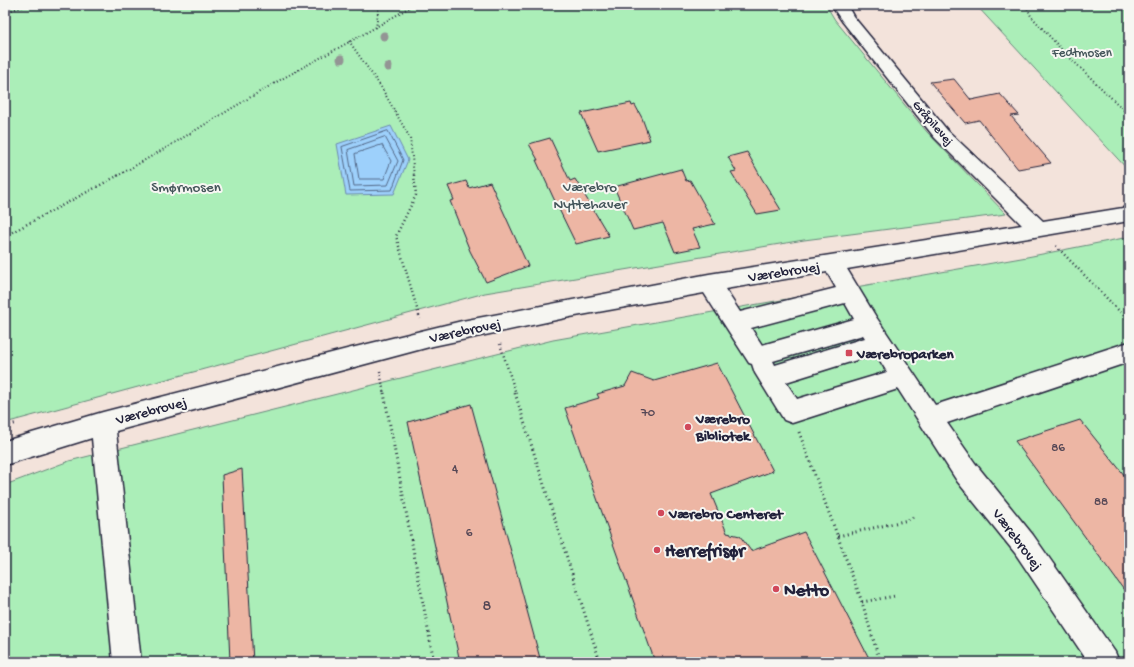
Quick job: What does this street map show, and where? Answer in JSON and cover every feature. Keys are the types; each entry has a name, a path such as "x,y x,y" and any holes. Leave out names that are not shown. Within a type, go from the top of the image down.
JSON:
{"street":[{"name":"Gråpilevej","path":"839,5 847,18 941,134 1040,230"},
{"name":"Værebrovej","path":"5,453 103,423 426,338 494,323 709,283 1040,230 1129,214"},
{"name":"Værebrovej","path":"833,264 868,324 929,418 966,472 1024,544 1105,662"},
{"path":"709,283 792,412 903,377"},
{"path":"735,323 849,293"},
{"path":"757,356 868,324"},
{"path":"770,377 881,343"},
{"path":"929,418 1129,352"},
{"name":"Værebrovej","path":"103,423 127,662"}],"path":[{"path":"5,12 29,5"},
{"path":"376,28 379,5"},
{"path":"5,236 164,150 263,89 376,28 413,5"},
{"path":"1026,5 1031,16 1063,51 1129,116"},
{"path":"349,42 381,87 410,138 416,195 396,236 426,338"},
{"path":"1040,230 1129,321"},
{"path":"494,323 600,662"},
{"path":"376,351 434,662"},
{"path":"792,412 862,602 880,662"},
{"path":"838,536 908,520 915,516"},
{"path":"862,602 895,596"}],"green space":[{"name":"Smørmosen","path":"5,5 826,5 835,20 927,132 1006,214 804,240 485,293 5,423"},
{"name":"Fedtmosen","path":"976,5 1129,5 1129,171"},
{"path":"1129,237 1129,662 5,662 5,485 69,461 553,340 1027,257"}],"water":[{"path":"391,126 408,160 394,194 346,195 337,144"}],"building":[{"path":"954,79 971,100 1000,94 1019,115 1011,116 1051,163 1018,169 979,120 965,123 930,82"},
{"path":"631,103 632,106 635,105 642,118 650,140 598,151 581,113"},
{"path":"550,138 570,181 575,179 609,236 576,244 536,160 538,160 529,144"},
{"path":"747,152 781,210 757,214 731,172 736,171 728,157"},
{"path":"681,169 686,181 690,180 715,224 692,229 700,247 675,252 663,223 633,230 614,187"},
{"path":"466,181 469,188 490,182 528,266 486,282 470,251 450,201 454,200 448,186"},
{"name":"Værebro Centeret","path":"717,363 773,471 711,494 727,533 740,536 751,551 804,532 871,662 655,662 565,408 599,398 597,394 625,386 632,373 654,381"},
{"path":"471,404 541,662 460,662 408,422"},
{"path":"1080,420 1129,481 1129,597 1015,441"},
{"path":"242,469 253,662 230,662 222,475"}],"place":[{"name":"Værebroparken","path":"849,353"},
{"name":"Værebro Bibliotek","path":"688,427"},
{"name":"Værebro Centeret","path":"661,513"},
{"name":"Herrefrisør","path":"657,550"},
{"name":"Netto","path":"776,589"}],"park label":[{"name":"Værebro Nyttehaver","path":"590,194"}]}
